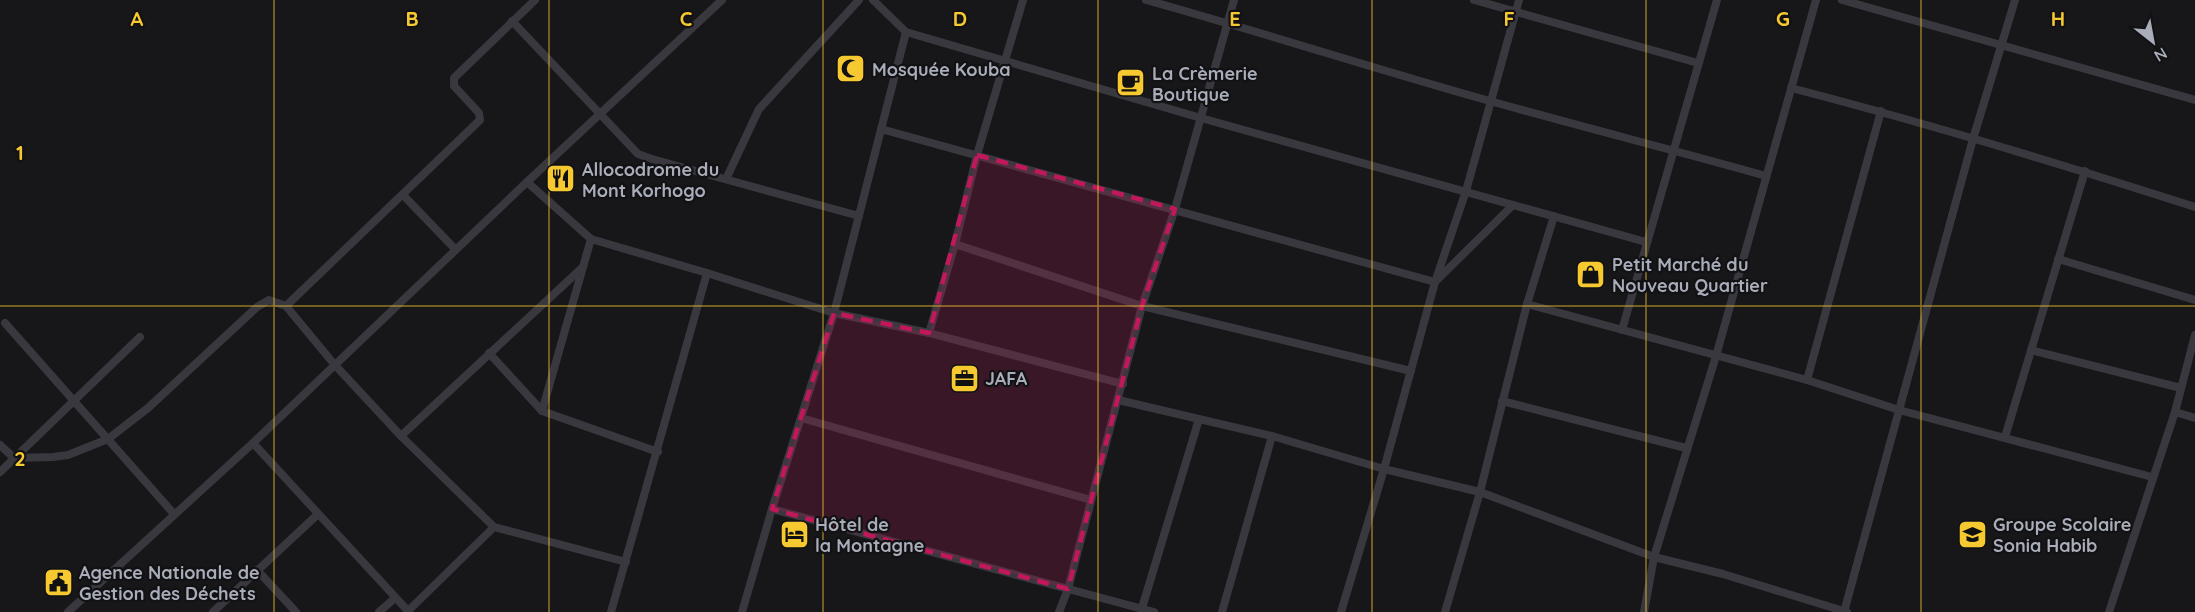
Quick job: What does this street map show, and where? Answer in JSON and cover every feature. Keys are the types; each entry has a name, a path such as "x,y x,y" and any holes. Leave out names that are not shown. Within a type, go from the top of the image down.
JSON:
{"street":[{"path":"286,306 480,120 479,113 454,86 454,78 535,0"},
{"path":"68,612 253,443 455,249 722,0"},
{"path":"726,179 759,109 859,0"},
{"path":"873,0 906,32 1201,118 1646,242"},
{"path":"929,333 955,244 977,155 1023,0"},
{"path":"1146,0 1228,22 1491,102 1766,176"},
{"path":"1059,612 1068,589 1142,306 1175,209 1234,0"},
{"path":"1474,0 1698,63"},
{"path":"1341,612 1384,469 1435,282 1466,191 1519,0"},
{"path":"1622,330 1717,0"},
{"path":"1644,612 1654,557 1716,356 1816,0"},
{"path":"1842,0 2195,100"},
{"path":"1118,400 1272,436 1384,469 1480,492 1654,557 1723,574 1845,612 1973,139 2015,0"},
{"path":"512,21 638,154 859,216"},
{"path":"742,612 834,313 906,32"},
{"path":"1791,88 1881,111 2085,171 2195,207"},
{"path":"1807,380 1881,111"},
{"path":"882,129 1435,282"},
{"path":"2005,437 2085,171"},
{"path":"527,182 591,239 834,313 929,333 1123,384"},
{"path":"403,195 455,249"},
{"path":"1435,282 1513,205"},
{"path":"1444,612 1480,492 1527,304 1554,216"},
{"path":"542,411 591,239"},
{"path":"955,244 1142,306 1411,371"},
{"path":"2058,259 2195,300"},
{"path":"401,436 583,267"},
{"path":"611,612 707,273"},
{"path":"0,445 14,458 53,458 68,455 108,439 148,408 257,307 269,300 286,306 334,364 401,436 494,527 626,562"},
{"path":"1527,304 1807,380 1899,410 2152,477"},
{"path":"5,323 174,514"},
{"path":"2109,612 2175,412 2195,335"},
{"path":"0,472 140,337"},
{"path":"2031,350 2181,388"},
{"path":"489,353 542,411 658,452"},
{"path":"1502,401 1686,448"},
{"path":"2175,412 2195,418"},
{"path":"801,418 1091,500"},
{"path":"1142,608 1199,419"},
{"path":"1222,612 1272,436"},
{"path":"253,443 408,612 494,527"},
{"path":"772,509 1154,612"},
{"path":"213,612 317,515"},
{"path":"257,570 296,612"},
{"path":"225,612 228,598"},
{"path":"379,612 395,598"}],"highlighted area":[{"path":"977,155 1175,209 1142,306 1068,589 772,509 834,313 929,333"}],"place":[{"name":"Mosquée Kouba","path":"851,69"},
{"name":"La Crèmerie Boutique","path":"1131,83"},
{"name":"Allocodrome du Mont Korhogo","path":"561,179"},
{"name":"Petit Marché du Nouveau Quartier","path":"1591,274"},
{"name":"JAFA","path":"964,378"},
{"name":"Hôtel de la Montagne","path":"794,534"},
{"name":"Groupe Scolaire Sonia Habib","path":"1972,534"},
{"name":"Agence Nationale de Gestion des Déchets","path":"58,582"}]}
